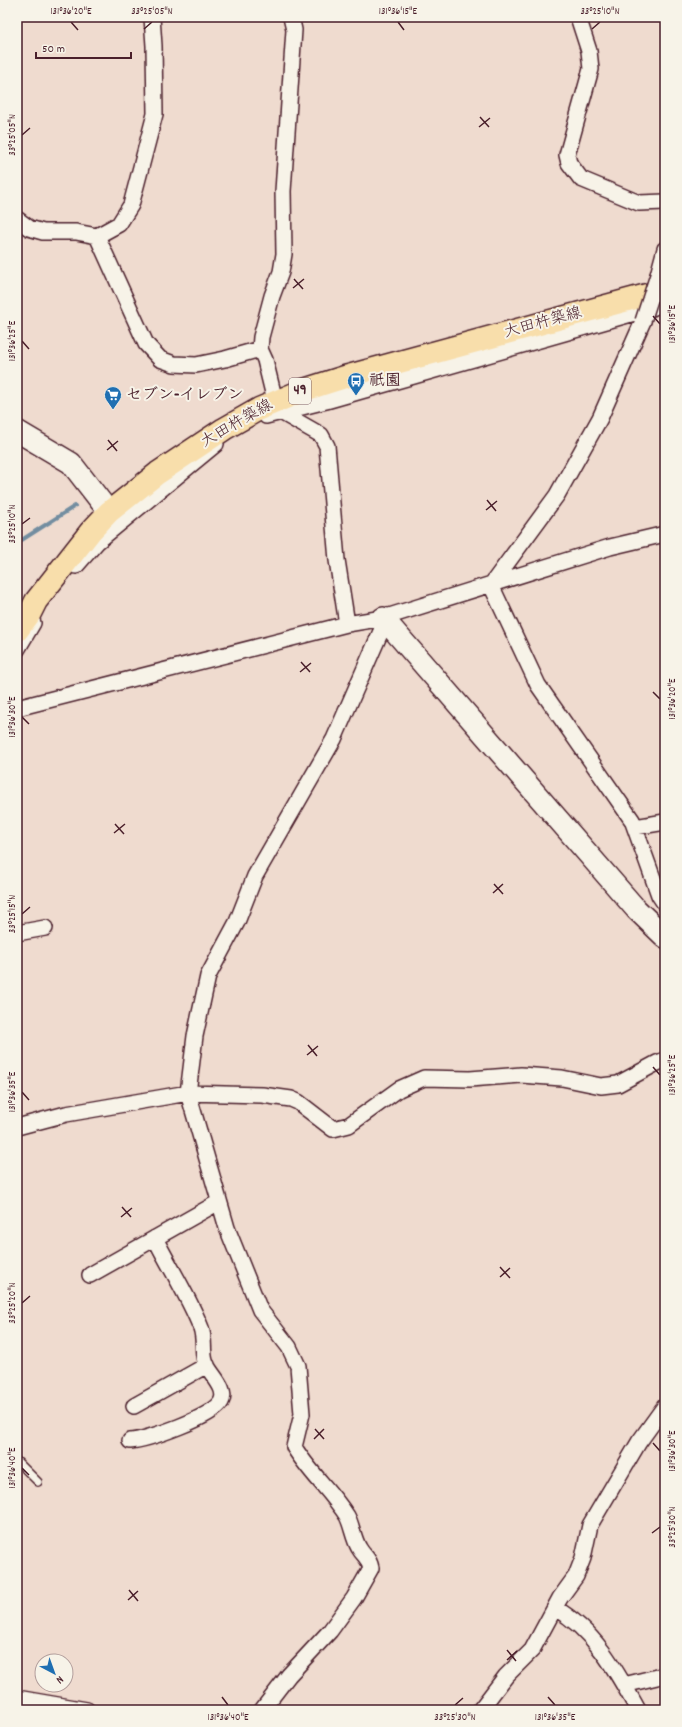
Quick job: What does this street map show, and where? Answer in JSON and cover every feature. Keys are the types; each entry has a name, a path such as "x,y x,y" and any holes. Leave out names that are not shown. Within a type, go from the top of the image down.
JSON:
{"main road":[{"name":"大田杵築線","path":"17,631 29,615 36,601 91,531 109,512 158,473 224,429 370,369 661,282"}],"street":[{"path":"17,219 29,228 43,232 76,232 97,236 119,224 131,205 155,114 152,17"},
{"path":"291,17 294,30 283,190 284,254 281,272 272,296 261,337 260,349 266,360 277,406 321,436 327,446 337,560 347,624"},
{"path":"578,17 589,50 591,69 567,155 569,163 581,179 624,197 639,203 665,202"},
{"path":"97,236 146,344 160,360 174,364 196,365 225,359 260,349"},
{"path":"491,585 557,495 600,418 661,282 665,248"},
{"path":"17,650 28,630 66,578 97,542 154,494 201,458 227,434 277,406 326,401 454,366 652,308 665,302"},
{"path":"17,431 71,463 109,512"},
{"path":"17,708 347,624 384,620 610,547 665,534"},
{"path":"491,585 538,685 611,787 635,827 659,895 665,904"},
{"path":"384,620 636,909 665,937"},
{"path":"262,1710 289,1674 330,1631 354,1598 371,1568 369,1560 359,1549 353,1536 348,1518 337,1501 294,1447 302,1414 298,1366 289,1348 260,1310 227,1228 188,1093 195,1036 208,976 237,922 255,876 334,739 384,620"},
{"path":"635,827 665,822"},
{"path":"17,933 45,928"},
{"path":"17,1127 66,1114 188,1093 262,1095 291,1099 298,1102 333,1129 349,1125 399,1090 424,1078 470,1078 521,1075 562,1078 601,1086 618,1084 665,1060"},
{"path":"90,1275 219,1202"},
{"path":"130,1441 140,1440 182,1425 213,1410 222,1402 223,1392 205,1362 201,1329 155,1238"},
{"path":"134,1406 207,1365"},
{"path":"480,1710 506,1676 532,1650 554,1608 576,1576 583,1558 590,1525 639,1442 665,1406"},
{"path":"554,1608 572,1618 588,1632 638,1710"},
{"path":"624,1686 665,1675"},
{"path":"17,1698 87,1710"}],"lane":[{"path":"17,1461 38,1482"}],"waterway":[{"path":"17,543 75,506"}],"place":[{"name":"祇園","path":"356,396"},
{"name":"セブン-イレブン","path":"113,410"}]}
